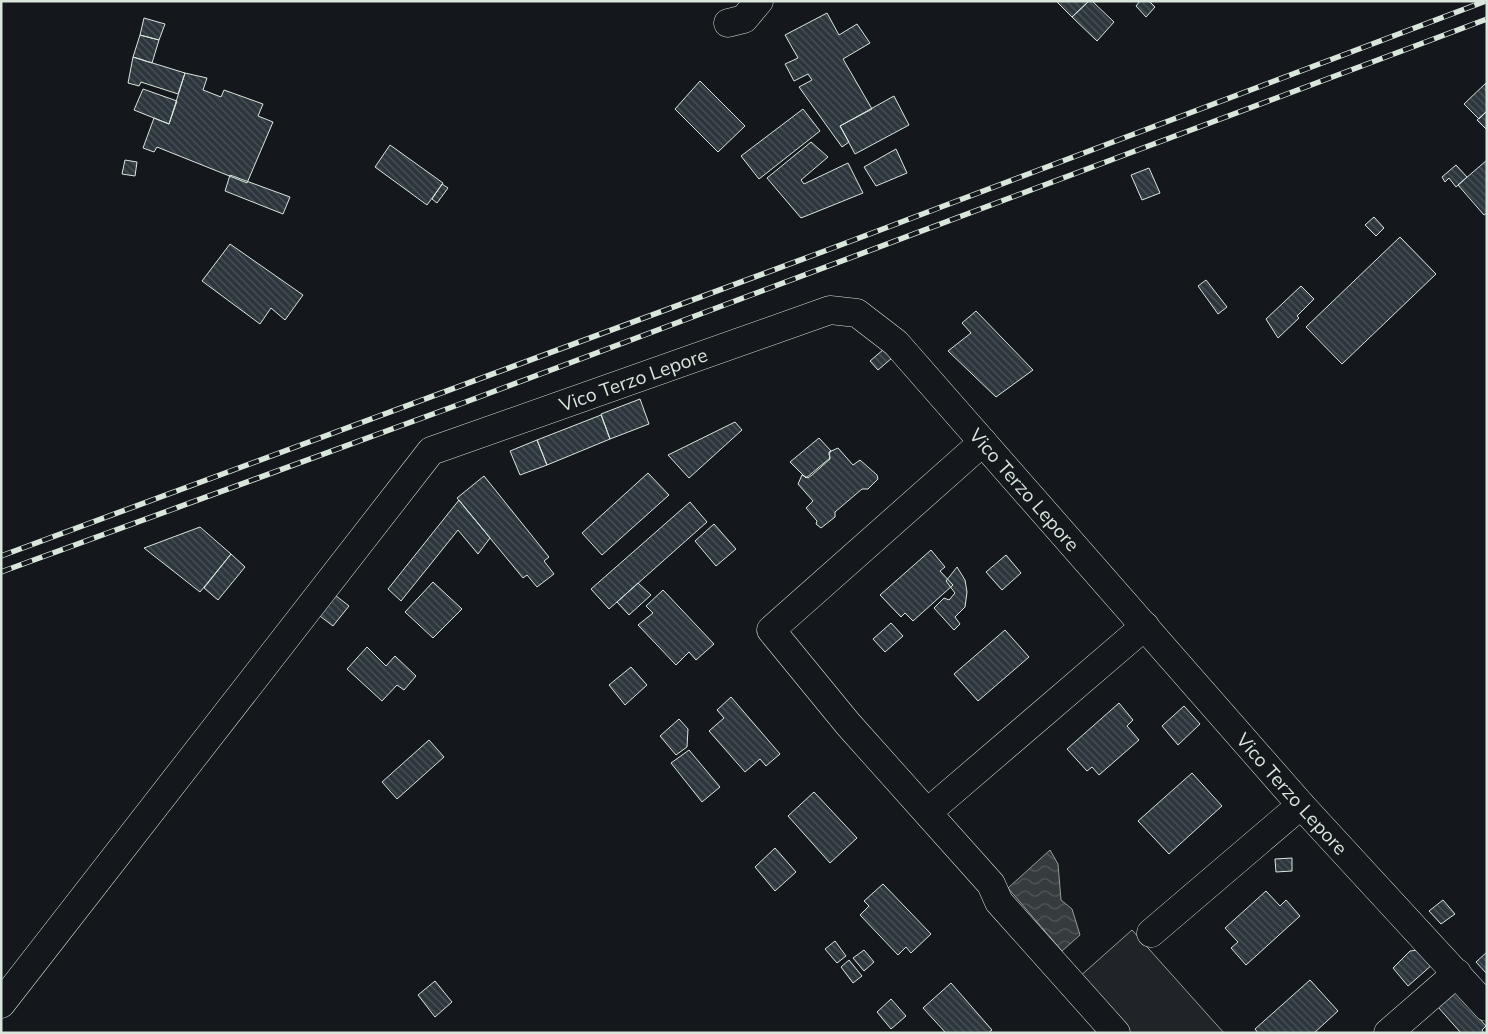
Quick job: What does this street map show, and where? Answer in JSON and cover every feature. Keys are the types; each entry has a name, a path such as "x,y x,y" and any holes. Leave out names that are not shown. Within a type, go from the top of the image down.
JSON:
{"street":[{"path":"728,22 744,19 760,1"},
{"name":"Vico Terzo Lepore","path":"1,1004 431,451 830,310 857,313 896,343 1301,805 1487,1007"},
{"path":"983,442 771,630 848,724 991,884 999,902 1116,1033"},
{"path":"928,812 1145,626"},
{"path":"1151,933 1301,805"},
{"path":"1388,1033 1457,973"}],"shaded area":[{"path":"1132,930 1224,1033 1126,1033 1078,978"}],"water":[{"path":"1050,850 1058,864 1061,900 1072,909 1080,935 1062,951 1008,888"}],"building":[{"path":"1056,1 1089,1 1072,17"},
{"path":"1089,1 1092,1 1114,22 1097,41 1072,17"},
{"path":"1140,1 1149,1 1155,7 1146,17 1136,6"},
{"path":"827,13 839,35 857,24 870,43 843,59 872,109 840,126 849,142 842,147 799,87 812,80 808,74 794,81 785,64 798,58 785,35"},
{"path":"144,18 165,24 159,40 140,35"},
{"path":"140,35 159,40 152,63 133,57"},
{"path":"133,57 185,73 178,94 141,82 139,86 128,83"},
{"path":"185,73 207,78 203,90 221,97 224,90 263,104 258,116 273,122 247,183 157,147 154,152 143,148 154,118 169,124"},
{"path":"700,81 745,126 718,152 675,109"},
{"path":"1486,83 1487,111 1479,119 1464,104"},
{"path":"143,89 177,101 169,124 134,110"},
{"path":"894,96 909,125 855,154 840,126"},
{"path":"803,109 820,131 759,179 741,156"},
{"path":"1487,111 1487,130 1477,120"},
{"path":"811,142 828,157 801,180 804,184 848,163 863,193 801,218 767,178"},
{"path":"390,145 443,183 427,205 375,167"},
{"path":"896,149 907,173 876,186 864,167"},
{"path":"125,160 137,162 135,176 122,174"},
{"path":"1487,160 1487,213 1484,215 1458,185"},
{"path":"1456,165 1467,177 1456,187 1449,178 1445,182 1442,177"},
{"path":"1149,168 1160,193 1142,200 1131,175"},
{"path":"230,175 290,197 283,214 225,191"},
{"path":"442,184 448,188 437,203 432,199"},
{"path":"1374,217 1384,228 1376,236 1365,225"},
{"path":"1400,237 1436,274 1342,364 1306,327"},
{"path":"230,244 303,295 285,320 271,308 260,324 202,281"},
{"path":"1206,280 1227,307 1218,314 1198,286"},
{"path":"1301,286 1314,299 1297,316 1299,318 1278,338 1266,319"},
{"path":"976,311 1033,370 996,397 948,351 971,333 962,323"},
{"path":"884,349 892,358 878,370 870,361"},
{"path":"640,399 649,424 610,439 601,414"},
{"path":"601,415 610,439 547,465 537,440"},
{"path":"735,422 742,430 689,478 668,455"},
{"path":"819,438 831,451 829,454 830,458 806,478 790,462"},
{"path":"537,440 547,465 520,475 510,451"},
{"path":"838,448 853,465 860,460 877,475 878,479 868,489 862,489 835,512 835,517 821,528 816,524 817,521 806,508 813,501 798,484 802,475 808,478 812,475 830,459 829,452"},
{"path":"648,473 669,495 602,555 582,533"},
{"path":"484,476 549,557 544,561 554,574 537,587 527,575 523,578 457,498"},
{"path":"459,500 490,538 478,554 458,530 401,601 388,589"},
{"path":"690,502 707,522 609,609 591,589"},
{"path":"714,524 736,549 716,566 695,541"},
{"path":"200,527 231,554 200,592 144,548"},
{"path":"931,550 945,567 940,571 953,585 913,621 905,613 901,617 880,595"},
{"path":"231,554 245,567 218,600 204,588"},
{"path":"1006,555 1021,573 1002,590 986,572"},
{"path":"957,567 965,580 967,592 965,607 955,617 960,624 954,630 934,608 944,598 949,600 955,593 946,581"},
{"path":"433,582 462,609 433,638 405,612"},
{"path":"638,583 651,595 629,615 617,602"},
{"path":"663,590 714,644 696,660 689,652 676,665 638,625 653,613 646,606"},
{"path":"331,592 349,606 333,626 316,613"},
{"path":"891,623 903,636 885,652 873,639"},
{"path":"1005,630 1029,657 978,701 954,674"},
{"path":"367,647 386,666 395,656 416,676 404,690 397,685 382,701 347,669"},
{"path":"631,667 647,685 625,705 609,685"},
{"path":"731,697 780,754 766,766 760,759 745,772 709,731 724,718 717,710"},
{"path":"1119,703 1133,720 1127,726 1139,740 1099,775 1092,767 1087,771 1067,749"},
{"path":"1184,706 1200,724 1178,745 1162,726"},
{"path":"679,719 688,729 687,747 676,755 660,736"},
{"path":"429,740 444,757 397,799 382,782"},
{"path":"689,750 720,787 702,802 671,763"},
{"path":"1192,773 1222,806 1169,854 1138,821"},
{"path":"814,792 857,838 830,863 788,816"},
{"path":"775,848 796,872 775,891 755,867"},
{"path":"1292,858 1292,871 1276,872 1275,859"},
{"path":"883,884 931,934 911,953 906,947 898,955 860,915 869,906 864,901"},
{"path":"1266,891 1280,906 1286,900 1300,916 1246,965 1231,948 1238,942 1225,928"},
{"path":"1443,900 1455,914 1441,924 1429,911"},
{"path":"835,941 846,956 837,963 825,949"},
{"path":"864,950 874,962 864,971 853,958"},
{"path":"1419,950 1433,964 1408,986 1393,968 1410,951"},
{"path":"1487,952 1487,974 1476,962"},
{"path":"849,960 862,976 853,983 841,967"},
{"path":"1310,980 1338,1011 1314,1033 1258,1033 1255,1029"},
{"path":"435,981 452,1002 435,1017 418,995"},
{"path":"951,983 992,1030 988,1033 946,1033 923,1008"},
{"path":"1455,991 1486,1026 1482,1030 1484,1033 1461,1033 1438,1007"},
{"path":"891,999 906,1016 891,1029 877,1012"}],"railway":[{"path":"1,556 822,252 1486,1"},
{"path":"1,572 463,403 1487,19"}]}
